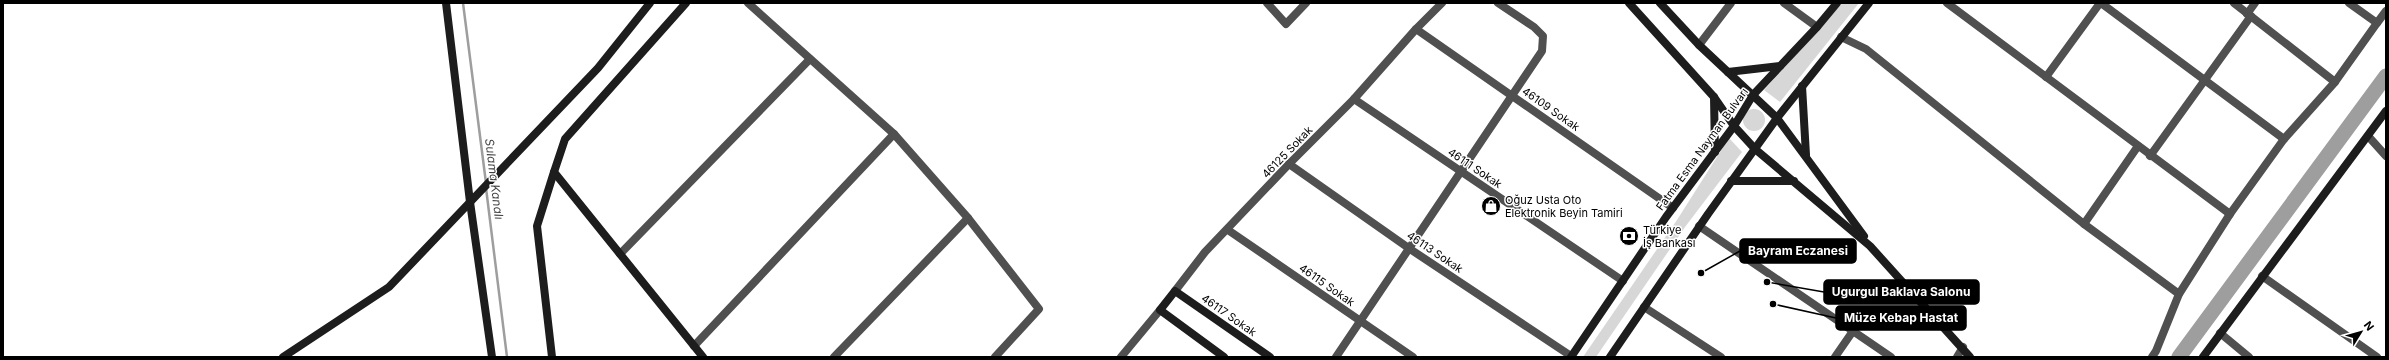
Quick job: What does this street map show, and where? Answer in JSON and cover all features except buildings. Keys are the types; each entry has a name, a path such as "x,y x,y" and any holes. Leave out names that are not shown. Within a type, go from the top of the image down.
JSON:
{"street":[{"path":"446,3 470,202 492,357"},
{"path":"284,357 389,287 598,68 650,3"},
{"path":"552,357 538,226 565,139 686,3"},
{"path":"748,3 894,134 968,218 1039,309 994,357"},
{"path":"1268,3 1286,24 1306,3"},
{"name":"46125 Sokak","path":"1175,291 1205,252 1228,230 1289,164 1354,99 1416,29 1442,3"},
{"path":"1336,357 1542,51 1543,36 1534,27 1498,3"},
{"path":"1629,3 1714,97 1734,126 1755,149 1870,246 1963,347 1970,357"},
{"path":"1660,3 1699,45 1777,118 1806,155 1870,246"},
{"path":"1699,45 1731,3"},
{"path":"1784,3 1817,27"},
{"name":"Fatma Esma Nayman Bulvarı","path":"1571,357 1673,208 1734,126 1753,95 1817,27 1837,3"},
{"path":"1610,357 1699,226 1777,118 1869,3"},
{"path":"1946,3 2230,214"},
{"path":"2046,77 2100,3 2112,6 2204,82 2284,139"},
{"path":"2234,3 2335,82"},
{"path":"2150,156 2204,82 2249,15 2255,3"},
{"path":"2349,3 2377,23"},
{"path":"2152,357 2156,351 2180,294 2230,214 2284,139 2335,82 2386,11"},
{"name":"46109 Sokak","path":"1416,29 1673,208"},
{"path":"1841,37 1866,49 2084,224 2180,294"},
{"path":"620,254 810,58"},
{"path":"1728,72 1780,66"},
{"path":"1802,86 1806,155"},
{"path":"1714,97 1715,152"},
{"name":"46111 Sokak","path":"1354,99 1623,281"},
{"path":"2203,357 2262,276 2386,112"},
{"path":"694,346 894,134"},
{"path":"2368,136 2386,156"},
{"path":"2084,224 2138,146"},
{"name":"46113 Sokak","path":"1289,164 1410,249 1571,357"},
{"path":"554,172 703,357"},
{"path":"1731,181 1794,181"},
{"path":"834,357 968,218"},
{"path":"1699,226 1890,357"},
{"name":"46115 Sokak","path":"1228,230 1413,357"},
{"path":"2262,276 2377,357"},
{"path":"1121,357 1175,291"},
{"name":"46117 Sokak","path":"1175,291 1270,357"},
{"path":"1644,307 1720,357"},
{"path":"1160,310 1224,357"},
{"path":"1834,357 1852,331"},
{"path":"2220,333 2249,357"},
{"path":"1957,357 1963,347"}],"shaded area":[{"path":"1842,3 1859,3 1780,102 1764,90"},
{"path":"1754,109 1762,112 1765,120 1762,128 1754,131 1746,128 1743,120 1746,112"},
{"path":"1729,138 1742,152 1685,227 1596,357 1583,357 1677,220"}],"waterway":[{"name":"Sulama Kanalı","path":"463,3 486,183"},
{"path":"2179,357 2386,76"},
{"name":"Sulama Kanalı","path":"486,188 507,357"}],"place":[{"name":"Oğuz Usta Oto Elektronik Beyin Tamiri","path":"1491,206"},
{"name":"Türkiye İş Bankası","path":"1629,236"},
{"name":"Bayram Eczanesi","path":"1701,273"},
{"name":"Ugurgul Baklava Salonu","path":"1767,282"},
{"name":"Müze Kebap Hastat","path":"1773,304"}]}
